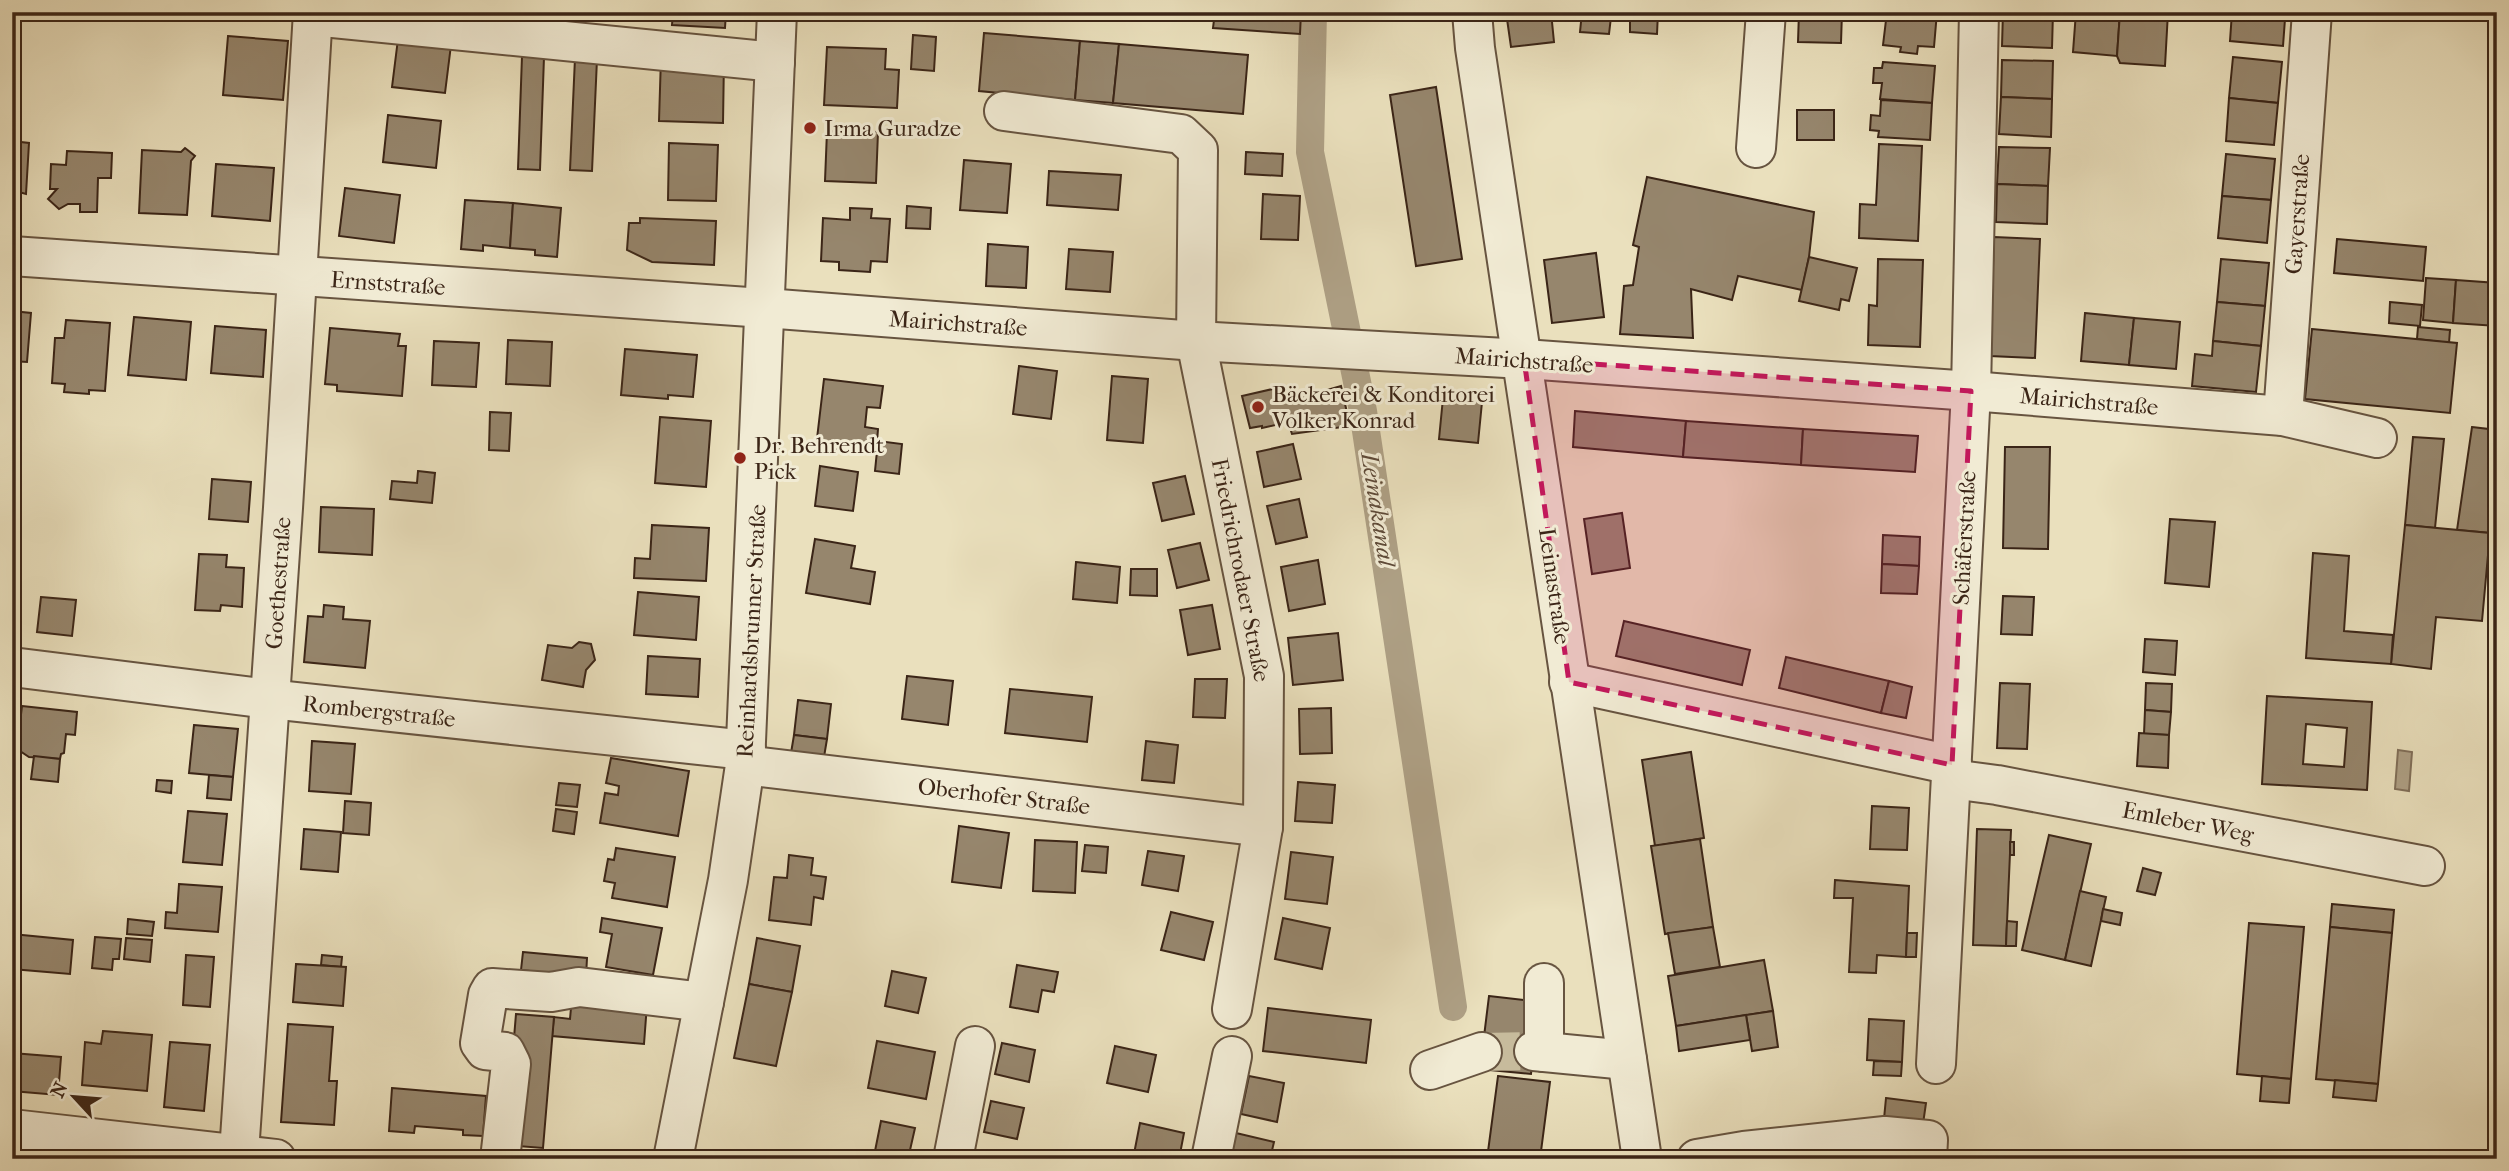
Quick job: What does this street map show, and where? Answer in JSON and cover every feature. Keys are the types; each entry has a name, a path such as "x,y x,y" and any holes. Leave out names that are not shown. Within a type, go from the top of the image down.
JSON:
{"street":[{"name":"Reinhardsbrunner Straße","path":"673,1159 728,880 746,757 777,12"},
{"name":"Leinastraße","path":"1472,12 1475,48 1524,359 1569,682 1642,1159"},
{"path":"1756,148 1766,12"},
{"name":"Schäferstraße","path":"1936,1064 1971,391 1979,12"},
{"name":"Gayerstraße","path":"2283,416 2312,12"},
{"path":"313,14 775,62"},
{"name":"Goethestraße","path":"239,1153 313,14"},
{"name":"Friedrichrodaer Straße","path":"1004,111 1181,134 1198,150 1196,341 1264,676 1263,827 1232,1009"},
{"name":"Ernststraße","path":"12,256 765,308"},
{"name":"Mairichstraße","path":"765,308 1196,341 1524,359 2283,416 2377,438"},
{"name":"Rombergstraße","path":"12,667 746,757"},
{"name":"Emleber Weg","path":"1569,682 2010,788 2425,866"},
{"name":"Oberhofer Straße","path":"746,757 1263,827"},
{"path":"1544,983 1539,1052 1627,1060"},
{"path":"500,1159 511,1064 505,1052 485,1050 480,1043 488,995 492,988 551,992 579,987 704,1002"},
{"path":"953,1159 975,1046"},
{"path":"1430,1070 1482,1052"},
{"path":"1211,1159 1232,1056"},
{"path":"12,1129 276,1159"},
{"path":"1697,1159 1744,1151 1885,1136 1928,1140 1927,1159"}],"highlighted area":[{"path":"1524,359 1971,391 1952,765 1569,682"}],"shaded area":[{"path":"2398,750 2412,752 2409,791 2395,789"}],"building":[{"path":"673,12 726,12 725,28 672,25"},
{"path":"1215,12 1301,12 1300,34 1213,28"},
{"path":"1506,12 1551,12 1554,42 1511,47"},
{"path":"1582,12 1658,12 1657,34 1630,32 1630,19 1611,17 1609,34 1580,32"},
{"path":"1799,12 1842,12 1841,43 1798,42"},
{"path":"1887,12 1937,12 1934,47 1918,46 1917,54 1900,52 1901,47 1883,45"},
{"path":"2003,12 2053,12 2052,48 2002,46"},
{"path":"2076,12 2120,12 2117,56 2073,52"},
{"path":"2120,12 2168,12 2165,66 2120,63 2117,56"},
{"path":"2232,12 2277,12 2285,19 2283,46 2230,41"},
{"path":"984,33 1080,41 1075,100 979,91"},
{"path":"913,35 936,37 934,71 911,69"},
{"path":"228,36 288,41 283,100 223,95"},
{"path":"398,39 451,45 445,93 392,87"},
{"path":"1080,41 1119,44 1113,103 1075,100"},
{"path":"1119,44 1248,55 1243,114 1113,103"},
{"path":"827,47 886,49 885,69 899,70 897,108 824,105"},
{"path":"522,56 544,57 540,170 518,169"},
{"path":"661,57 724,58 723,123 659,121"},
{"path":"2233,57 2282,62 2278,103 2229,98"},
{"path":"575,58 597,59 592,171 570,170"},
{"path":"2002,60 2053,61 2052,99 2001,97"},
{"path":"1883,62 1935,66 1932,103 1880,99 1882,83 1873,83 1874,68 1882,68"},
{"path":"1436,87 1462,259 1416,266 1390,95"},
{"path":"2001,97 2052,99 2051,137 1999,134"},
{"path":"2229,98 2278,103 2274,145 2226,141"},
{"path":"1881,100 1932,103 1930,140 1878,137 1879,131 1870,130 1871,115 1880,116"},
{"path":"1797,110 1834,110 1834,140 1797,140"},
{"path":"388,115 441,121 436,168 383,162"},
{"path":"827,131 878,132 876,183 825,181"},
{"path":"12,141 29,143 26,194 19,192 17,211 12,211"},
{"path":"669,143 718,145 716,201 668,200"},
{"path":"1879,144 1922,146 1918,241 1859,238 1860,204 1876,205"},
{"path":"1999,147 2050,148 2048,186 1997,184"},
{"path":"185,148 195,156 191,161 187,215 139,213 142,150 181,152"},
{"path":"67,151 112,153 111,178 98,178 97,212 80,212 80,204 68,204 59,209 48,199 57,189 50,189 51,164 66,165"},
{"path":"1246,152 1283,154 1282,176 1245,174"},
{"path":"2226,154 2275,159 2271,200 2222,196"},
{"path":"964,160 1011,164 1007,213 960,210"},
{"path":"216,164 274,168 270,221 212,216"},
{"path":"1049,171 1121,175 1118,210 1047,205"},
{"path":"1647,177 1814,212 1802,290 1738,276 1732,300 1691,289 1693,338 1620,334 1624,286 1633,285 1639,247 1633,245"},
{"path":"1997,184 2048,186 2047,224 1996,222"},
{"path":"345,188 400,195 394,243 339,236"},
{"path":"1263,194 1300,196 1298,240 1261,239"},
{"path":"2222,196 2271,200 2267,243 2218,238"},
{"path":"465,200 513,203 510,248 483,245 483,251 461,249"},
{"path":"513,203 561,208 557,257 535,255 535,250 510,248"},
{"path":"907,206 931,208 930,229 906,228"},
{"path":"850,208 872,209 871,218 890,219 887,262 871,261 870,272 839,270 839,262 821,261 823,218 850,220"},
{"path":"640,218 716,221 714,265 652,262 627,250 629,223 640,223"},
{"path":"1994,237 2040,239 2035,358 1990,356"},
{"path":"2337,239 2426,247 2423,281 2334,273"},
{"path":"988,244 1028,247 1026,288 986,286"},
{"path":"1069,249 1113,252 1110,292 1066,289"},
{"path":"1596,253 1604,317 1552,323 1544,260"},
{"path":"1809,257 1857,268 1849,301 1841,299 1839,310 1799,301"},
{"path":"1878,259 1923,260 1920,347 1868,345 1869,305 1877,306"},
{"path":"2221,259 2269,263 2265,306 2217,302"},
{"path":"2426,278 2456,280 2453,323 2423,320"},
{"path":"2456,280 2497,283 2497,326 2453,323"},
{"path":"2217,302 2265,306 2261,346 2213,341"},
{"path":"2390,302 2422,305 2420,326 2389,323"},
{"path":"12,311 31,313 27,362 12,361"},
{"path":"2085,313 2134,318 2129,365 2081,361"},
{"path":"134,317 191,322 186,380 128,375"},
{"path":"2134,318 2180,322 2176,369 2129,365"},
{"path":"66,320 110,323 105,391 89,390 89,394 64,392 65,384 52,383 55,338 64,338"},
{"path":"215,326 266,330 263,377 211,373"},
{"path":"2418,327 2450,330 2449,343 2417,339"},
{"path":"330,328 400,334 398,346 406,346 402,396 337,391 337,385 325,384"},
{"path":"2312,329 2457,343 2450,413 2305,399"},
{"path":"508,340 552,342 550,386 506,384"},
{"path":"434,341 479,343 476,387 432,385"},
{"path":"2213,341 2261,346 2256,392 2192,386 2195,354 2212,356"},
{"path":"625,349 697,355 693,397 668,395 668,399 621,395"},
{"path":"1019,366 1057,371 1051,419 1013,414"},
{"path":"1112,376 1148,379 1143,443 1107,440"},
{"path":"824,379 883,386 880,408 867,407 865,427 878,429 876,454 816,447"},
{"path":"1341,386 1350,426 1292,434 1288,422 1250,428 1242,396 1277,388 1283,396 1309,390 1313,394"},
{"path":"1443,398 1482,402 1478,443 1439,439"},
{"path":"1575,411 1686,421 1683,457 1573,447"},
{"path":"490,412 511,413 509,451 489,450"},
{"path":"660,417 711,421 706,487 655,483"},
{"path":"1686,421 1803,429 1801,465 1683,457"},
{"path":"2472,427 2497,430 2497,492 2490,533 2457,530"},
{"path":"1803,429 1918,436 1915,472 1801,465"},
{"path":"2413,437 2444,439 2435,528 2405,525"},
{"path":"878,441 902,444 899,474 875,471"},
{"path":"1293,444 1301,479 1264,487 1257,452"},
{"path":"2005,447 2050,447 2048,549 2003,548"},
{"path":"820,466 858,472 853,511 815,506"},
{"path":"418,471 435,473 432,503 390,499 392,481 417,483"},
{"path":"1185,476 1194,514 1162,521 1153,483"},
{"path":"212,479 251,482 248,522 209,519"},
{"path":"1299,499 1307,537 1276,544 1267,506"},
{"path":"321,507 374,509 372,555 319,552"},
{"path":"1622,513 1630,568 1592,574 1584,519"},
{"path":"2170,519 2215,522 2209,587 2165,583"},
{"path":"652,525 709,528 706,581 634,578 635,558 650,559"},
{"path":"2405,525 2490,533 2482,621 2436,617 2431,669 2391,664"},
{"path":"1883,535 1920,537 1919,566 1882,564"},
{"path":"815,539 855,546 851,568 875,572 870,604 806,593"},
{"path":"1200,543 1209,580 1177,588 1168,550"},
{"path":"2313,553 2349,556 2344,631 2393,635 2391,664 2306,658"},
{"path":"199,554 227,555 226,567 244,568 242,607 221,605 220,611 195,610"},
{"path":"1318,560 1325,604 1289,611 1281,567"},
{"path":"1076,562 1120,567 1117,603 1073,599"},
{"path":"1882,564 1919,566 1917,594 1881,593"},
{"path":"1131,569 1157,569 1157,596 1130,595"},
{"path":"638,592 699,597 696,640 634,635"},
{"path":"2003,596 2034,597 2032,635 2001,634"},
{"path":"41,597 76,600 72,636 37,632"},
{"path":"324,605 344,607 343,619 370,621 365,668 304,662 308,616 323,617"},
{"path":"1212,605 1220,649 1188,655 1180,610"},
{"path":"1624,621 1750,650 1742,685 1616,656"},
{"path":"1338,633 1343,680 1293,685 1288,638"},
{"path":"2145,639 2177,641 2175,675 2143,672"},
{"path":"579,642 591,644 595,660 586,670 583,687 542,680 548,645 572,648"},
{"path":"648,656 700,659 698,697 646,694"},
{"path":"1786,657 1889,681 1881,713 1779,688"},
{"path":"907,676 953,681 948,725 902,719"},
{"path":"1195,679 1227,679 1225,718 1193,717"},
{"path":"1889,681 1912,687 1906,718 1881,713"},
{"path":"2000,683 2030,684 2027,749 1997,748"},
{"path":"2146,683 2172,684 2171,712 2145,710"},
{"path":"1010,689 1092,697 1087,742 1005,733"},
{"path":"2267,696 2372,702 2367,790 2262,784","holes":["2306,724 2347,728 2344,767 2303,764"]},
{"path":"798,700 831,704 827,739 794,735"},
{"path":"22,706 77,712 75,735 66,734 64,753 60,759 29,757 17,749"},
{"path":"1331,708 1332,753 1300,754 1299,709"},
{"path":"2145,710 2171,712 2169,735 2144,734"},
{"path":"194,725 238,729 233,777 189,773"},
{"path":"2139,733 2169,735 2168,768 2137,766"},
{"path":"794,735 827,739 824,757 791,753"},
{"path":"312,741 355,744 351,794 309,791"},
{"path":"1146,741 1178,745 1174,783 1142,780"},
{"path":"1691,752 1704,838 1655,846 1642,760"},
{"path":"34,756 60,759 58,782 31,779"},
{"path":"611,758 689,771 678,836 600,823 605,793 618,795 619,786 606,783"},
{"path":"209,775 233,777 231,800 207,798"},
{"path":"157,780 172,781 171,793 156,791"},
{"path":"1298,782 1335,785 1332,823 1295,821"},
{"path":"559,783 580,785 577,807 556,805"},
{"path":"345,801 371,803 369,835 343,833"},
{"path":"1872,806 1909,808 1907,850 1870,849"},
{"path":"556,809 577,812 574,834 553,831"},
{"path":"188,811 227,814 222,865 183,862"},
{"path":"959,826 1009,833 1001,888 952,882"},
{"path":"304,829 341,832 338,872 301,869"},
{"path":"1977,829 2011,830 2006,946 1973,945"},
{"path":"2049,835 2091,844 2065,960 2022,950"},
{"path":"1700,839 1713,927 1665,934 1651,846"},
{"path":"1035,840 1077,842 1075,893 1033,891"},
{"path":"2010,842 2014,842 2014,855 2010,855"},
{"path":"1085,845 1108,847 1106,873 1082,871"},
{"path":"616,848 675,857 667,907 612,898 615,883 604,881 608,859 614,860"},
{"path":"1148,851 1184,856 1178,891 1142,885"},
{"path":"1291,852 1333,857 1327,904 1285,899"},
{"path":"789,855 813,858 811,875 826,877 823,899 814,897 811,925 769,920 774,877 787,878"},
{"path":"2143,868 2161,873 2155,895 2137,891"},
{"path":"1835,880 1909,886 1906,957 1877,955 1876,973 1849,972 1853,898 1834,898"},
{"path":"179,884 222,887 218,932 165,928 166,912 177,913"},
{"path":"2080,891 2106,897 2091,966 2065,960"},
{"path":"2332,904 2394,910 2392,933 2330,927"},
{"path":"2103,909 2122,913 2120,925 2101,921"},
{"path":"1171,912 1213,922 1204,960 1161,950"},
{"path":"602,918 662,928 653,975 606,967 612,934 600,932"},
{"path":"1283,918 1330,928 1322,969 1275,959"},
{"path":"128,919 154,922 152,936 127,934"},
{"path":"2007,921 2017,922 2016,946 2006,946"},
{"path":"2249,923 2304,927 2291,1079 2237,1074"},
{"path":"1713,927 1720,967 1675,974 1668,933"},
{"path":"2330,927 2392,933 2378,1084 2316,1079"},
{"path":"1907,933 1917,933 1916,957 1906,957"},
{"path":"12,934 73,940 70,974 12,969"},
{"path":"95,937 121,939 119,959 113,959 112,970 92,968"},
{"path":"126,938 152,940 150,962 124,959"},
{"path":"757,938 800,946 792,992 749,984"},
{"path":"523,952 587,958 586,977 521,970"},
{"path":"186,955 214,957 210,1007 183,1005"},
{"path":"322,955 342,957 341,967 321,965"},
{"path":"1764,960 1773,1011 1676,1026 1668,976"},
{"path":"296,964 346,967 343,1006 293,1002"},
{"path":"1017,965 1058,972 1054,992 1042,990 1038,1012 1010,1007"},
{"path":"892,971 926,978 918,1013 885,1006"},
{"path":"749,984 792,992 776,1066 734,1058"},
{"path":"1489,996 1540,1002 1531,1074 1480,1069"},
{"path":"572,997 647,1004 644,1044 552,1036 554,1017 570,1019"},
{"path":"1268,1008 1371,1020 1366,1063 1263,1051"},
{"path":"1773,1011 1778,1047 1752,1051 1746,1015"},
{"path":"516,1014 554,1017 543,1148 505,1145"},
{"path":"1746,1015 1750,1040 1679,1051 1676,1026"},
{"path":"1869,1019 1904,1021 1902,1062 1867,1060"},
{"path":"288,1024 333,1027 329,1081 337,1081 334,1125 281,1122"},
{"path":"103,1031 152,1035 147,1091 82,1085 85,1042 101,1044"},
{"path":"877,1041 935,1052 926,1099 868,1088"},
{"path":"170,1042 210,1045 204,1111 164,1107"},
{"path":"1002,1043 1035,1050 1029,1082 995,1074"},
{"path":"1115,1046 1156,1055 1148,1092 1107,1083"},
{"path":"12,1053 61,1057 58,1095 12,1091"},
{"path":"1874,1061 1902,1062 1901,1076 1873,1075"},
{"path":"1249,1076 1284,1083 1277,1122 1241,1114"},
{"path":"1498,1076 1550,1082 1540,1159 1487,1159"},
{"path":"2262,1076 2291,1079 2289,1103 2260,1101"},
{"path":"2335,1080 2378,1084 2376,1101 2333,1097"},
{"path":"392,1088 486,1096 483,1136 463,1135 463,1130 415,1126 414,1133 389,1131"},
{"path":"1886,1098 1926,1103 1923,1124 1884,1119"},
{"path":"991,1101 1024,1108 1017,1139 984,1132"},
{"path":"881,1121 915,1128 908,1159 874,1156"},
{"path":"1140,1123 1184,1133 1179,1159 1133,1159"},
{"path":"1236,1133 1274,1142 1270,1159 1230,1159"}],"waterway":[{"name":"Leinakanal","path":"1313,12 1310,152 1363,411 1453,1007"}],"tunnel":[{"path":"1482,1052 1534,1051"}],"place":[{"name":"Irma Guradze","path":"810,128"},
{"name":"Bäckerei & Konditorei Volker Konrad","path":"1258,407"},
{"name":"Dr. Behrendt Pick","path":"740,458"}]}
